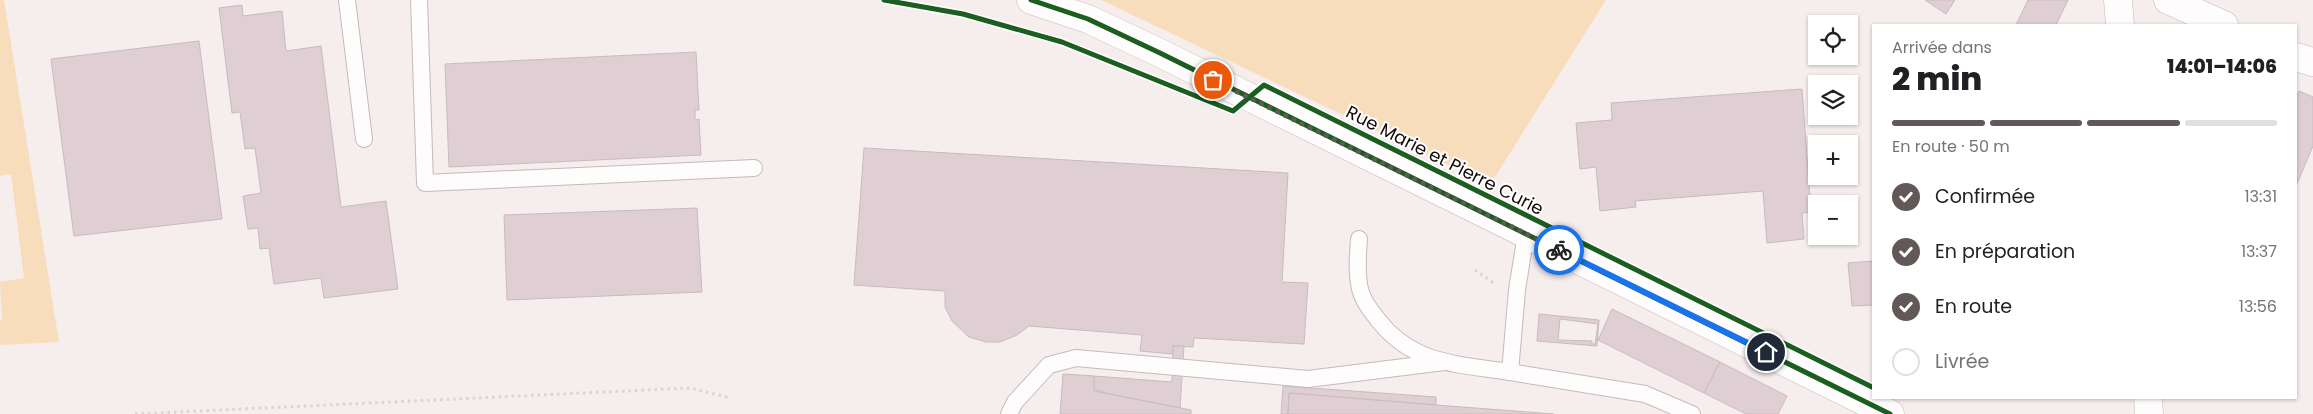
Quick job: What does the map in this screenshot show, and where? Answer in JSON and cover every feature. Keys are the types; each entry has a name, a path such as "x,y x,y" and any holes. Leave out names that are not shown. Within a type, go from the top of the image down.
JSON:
{"street":[{"name":"Rue Marie et Pierre Curie","path":"1031,0 1088,19 1890,414"},
{"path":"2118,0 2120,24"},
{"path":"2168,0 2222,24"},
{"path":"2297,57 2313,62"},
{"path":"2148,399 2149,414"}],"lane":[{"path":"347,0 364,139"},
{"path":"418,0 425,183 754,168"},
{"path":"1510,372 1517,290 1526,234"},
{"path":"1359,239 1358,274 1360,290 1368,307 1399,342 1418,355 1444,362 1645,394 1692,414"},
{"path":"1010,414 1015,402 1049,365 1076,358 1308,379 1444,362"}],"path":[{"path":"1475,270 1497,284"},
{"path":"135,414 690,388 730,398"}],"shaded area":[{"path":"0,0 4,0 59,342 0,345 0,320 2,319 0,282 24,278 11,174 0,176"},
{"path":"1101,0 1606,0 1490,185"}],"building":[{"path":"1925,0 1955,0 1946,14"},
{"path":"2028,0 2068,0 2056,24 2016,24"},
{"path":"242,5 243,16 282,11 286,51 321,46 341,207 386,201 398,289 324,298 321,278 274,284 269,248 260,249 258,228 248,229 243,196 261,193 255,148 245,149 240,112 232,113 219,8"},
{"path":"199,41 222,219 74,236 51,59"},
{"path":"696,52 699,110 695,110 695,120 699,119 701,155 449,167 445,64"},
{"path":"1802,89 1810,195 1808,195 1808,212 1802,213 1804,239 1767,243 1763,191 1635,201 1636,207 1600,211 1596,167 1580,169 1576,123 1612,120 1611,103"},
{"path":"2299,91 2313,97 2313,146 2297,184 2297,95"},
{"path":"864,148 1288,173 1282,282 1308,283 1304,344 1194,338 1193,347 1173,346 1172,354 1140,351 1142,335 1029,326 1017,335 1000,342 986,342 969,337 952,321 945,307 945,291 854,285"},
{"path":"697,208 702,292 507,300 504,215"},
{"path":"1872,261 1872,305 1852,306 1848,263"},
{"path":"1612,309 1720,362 1704,393 1598,340"},
{"path":"1539,314 1599,320 1597,346 1537,341","holes":["1560,319 1598,324 1595,344 1592,344 1592,341 1558,340"]},
{"path":"1173,346 1184,346 1180,408 1112,395 1093,389 1094,376 1172,382"},
{"path":"1720,362 1787,396 1778,414 1746,414 1704,393"},
{"path":"1063,374 1094,376 1094,391 1191,410 1191,414 1060,414"},
{"path":"1283,386 1436,397 1436,405 1289,393 1288,414 1281,414"},
{"path":"1289,393 1436,405 1554,414 1288,414"}],"cycle path":[{"path":"884,0 963,14 1062,42 1233,111 1264,85 1872,387"},
{"path":"1031,0 1088,19 1160,53 1890,414"}],"way so far":[{"path":"1213,80 1559,250"}],"route":[{"path":"1559,250 1766,352"}]}
